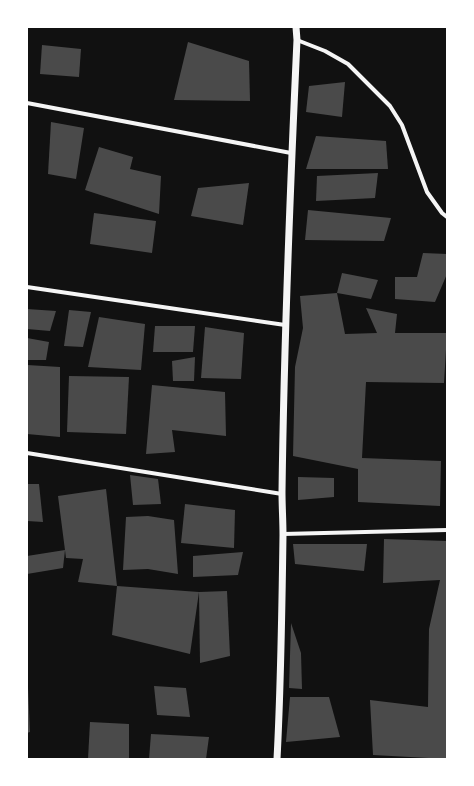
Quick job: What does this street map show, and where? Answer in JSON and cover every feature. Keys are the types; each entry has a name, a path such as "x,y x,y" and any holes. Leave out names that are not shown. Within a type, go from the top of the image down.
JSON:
{"street":[{"path":"277,759 280,700 283,534 282,494 286,325 291,153 297,40 296,27"},
{"path":"297,40 325,51 348,64 390,106 402,125 427,192 442,213 447,217"},
{"path":"27,103 291,153"},
{"path":"27,287 286,325"},
{"path":"27,453 282,494"},
{"path":"283,534 447,530"}],"building":[{"path":"188,42 249,61 250,101 174,100"},
{"path":"42,45 81,49 79,77 40,74"},
{"path":"345,82 342,117 306,112 309,86"},
{"path":"51,122 84,128 76,179 48,174"},
{"path":"316,136 386,141 388,169 306,169"},
{"path":"99,147 133,157 130,169 161,176 159,214 85,190"},
{"path":"378,173 375,198 316,201 317,176"},
{"path":"249,183 243,225 191,216 198,188"},
{"path":"308,210 391,218 384,241 305,240"},
{"path":"94,213 156,221 152,253 90,244"},
{"path":"423,253 447,254 447,274 435,302 395,299 395,277 417,277"},
{"path":"342,273 378,280 371,299 337,293"},
{"path":"337,293 345,334 377,333 366,308 397,314 395,333 447,333 444,383 366,382 362,458 441,461 440,506 358,502 358,469 293,456 295,367 303,328 300,296"},
{"path":"27,309 56,311 50,331 27,329"},
{"path":"69,310 91,312 83,347 64,346"},
{"path":"99,317 145,324 141,370 88,367"},
{"path":"155,326 195,326 193,352 153,352"},
{"path":"205,327 244,333 241,379 201,378"},
{"path":"27,338 49,342 46,360 27,360"},
{"path":"195,357 194,381 173,381 172,361"},
{"path":"27,365 60,367 60,437 27,434"},
{"path":"69,376 129,377 126,434 67,432"},
{"path":"152,385 225,392 226,436 172,430 175,452 146,454"},
{"path":"130,475 158,479 161,504 133,505"},
{"path":"298,477 334,478 334,497 298,500"},
{"path":"27,484 39,484 43,522 27,521"},
{"path":"106,489 117,586 78,582 83,559 66,558 58,496"},
{"path":"185,504 235,510 234,548 181,543"},
{"path":"148,516 174,520 178,574 148,569 123,570 126,517"},
{"path":"384,539 447,541 447,759 373,755 370,700 428,707 429,629 440,580 383,583"},
{"path":"293,544 367,544 364,571 295,564"},
{"path":"65,550 63,568 27,574 27,556"},
{"path":"243,552 238,575 193,577 193,556"},
{"path":"117,586 199,592 190,654 112,635"},
{"path":"227,591 230,656 200,663 199,592"},
{"path":"291,623 301,653 302,689 289,688"},
{"path":"154,686 186,688 190,717 157,715"},
{"path":"27,687 30,732 27,733"},
{"path":"290,697 329,697 340,737 286,742"},
{"path":"90,722 129,724 129,759 88,759"},
{"path":"151,734 209,737 206,759 149,759"}]}
